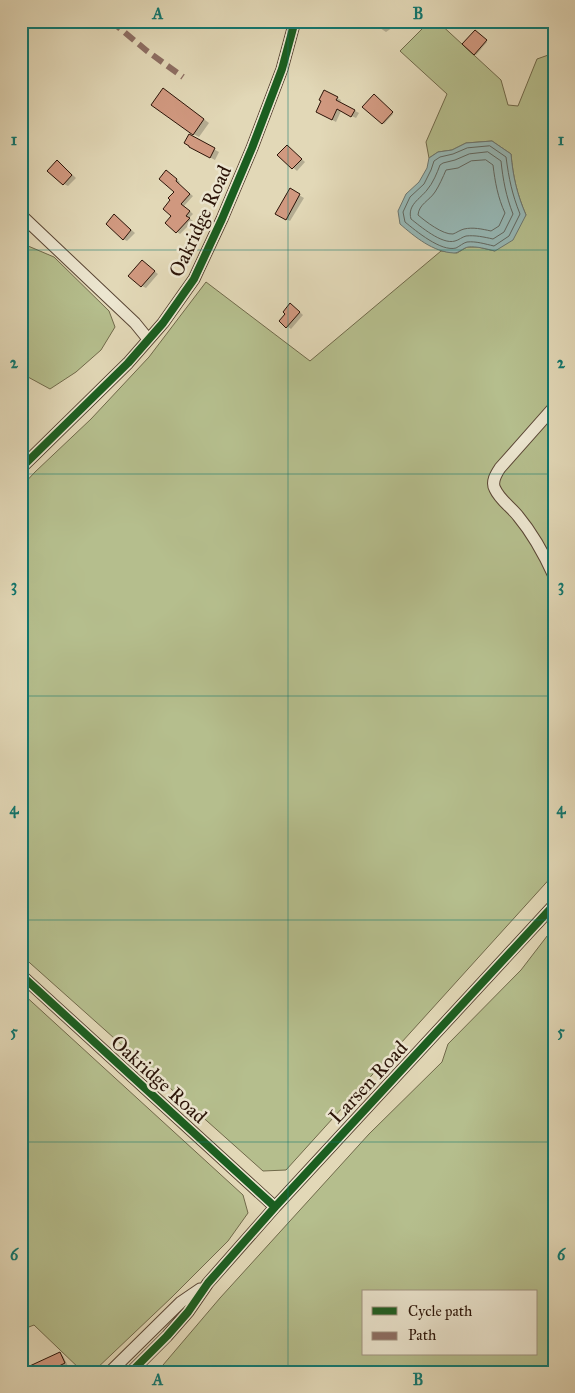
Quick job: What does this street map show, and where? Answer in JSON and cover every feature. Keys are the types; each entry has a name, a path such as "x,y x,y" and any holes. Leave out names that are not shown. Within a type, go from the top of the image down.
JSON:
{"street":[{"name":"Oakridge Road","path":"21,468 128,362 163,323 194,279 252,148 279,77 295,21"},
{"path":"21,215 128,317 148,339"},
{"path":"554,408 500,468 496,474 494,489 532,533 554,576"},
{"name":"Larsen Road","path":"208,1284 275,1207 554,905"},
{"name":"Oakridge Road","path":"21,976 275,1207"},
{"path":"110,1372 181,1302 208,1284"},
{"path":"131,1372 188,1312 208,1284"}],"green space":[{"path":"430,21 437,21 501,80 508,105 518,106 537,59 554,53 554,874 286,1170 263,1171 21,955 21,487 91,419 149,357 206,282 310,361 441,251 457,253 467,247 478,247 495,251 526,215 516,185 511,154 492,141 466,143 452,150 438,152 429,158 426,142 447,94 400,51"},
{"path":"21,243 54,257 109,311 115,327 101,350 76,372 50,389 28,377 21,384"},
{"path":"554,927 554,1372 156,1372 220,1298 369,1134 442,1062 448,1044 521,970"},
{"path":"21,992 243,1195 248,1213 228,1241 93,1372 83,1372 34,1325 21,1330"}],"water":[{"path":"492,141 511,154 516,185 526,215 513,240 495,251 471,247 456,253 446,252 425,243 400,224 398,211 406,194 419,182 427,168 429,158 438,152 452,150 466,143"}],"building":[{"path":"475,30 487,40 474,55 462,44"},
{"path":"163,88 204,119 193,135 151,105"},
{"path":"324,90 338,97 336,100 355,110 351,117 337,109 332,120 316,112"},
{"path":"374,94 393,112 382,124 362,107"},
{"path":"189,134 215,148 210,158 184,143"},
{"path":"287,145 302,159 292,169 277,155"},
{"path":"57,160 72,175 63,185 47,171"},
{"path":"166,170 190,194 181,204 190,211 186,216 190,218 176,233 165,223 171,216 163,209 170,200 168,198 174,192 159,179"},
{"path":"290,188 300,194 286,220 275,214"},
{"path":"114,214 131,230 123,240 106,224"},
{"path":"142,260 155,271 141,287 128,276"},
{"path":"290,303 300,312 286,328 279,321"},
{"path":"60,1352 65,1363 53,1369 55,1372 21,1372 21,1370"}],"marked path":[{"path":"111,21 147,51 183,77"}],"cycle path":[{"path":"21,468 128,363 163,323 194,279 252,148 282,69 295,21"},
{"path":"131,1372 188,1312 208,1283 275,1207 554,905"},
{"path":"21,975 275,1207"}]}
